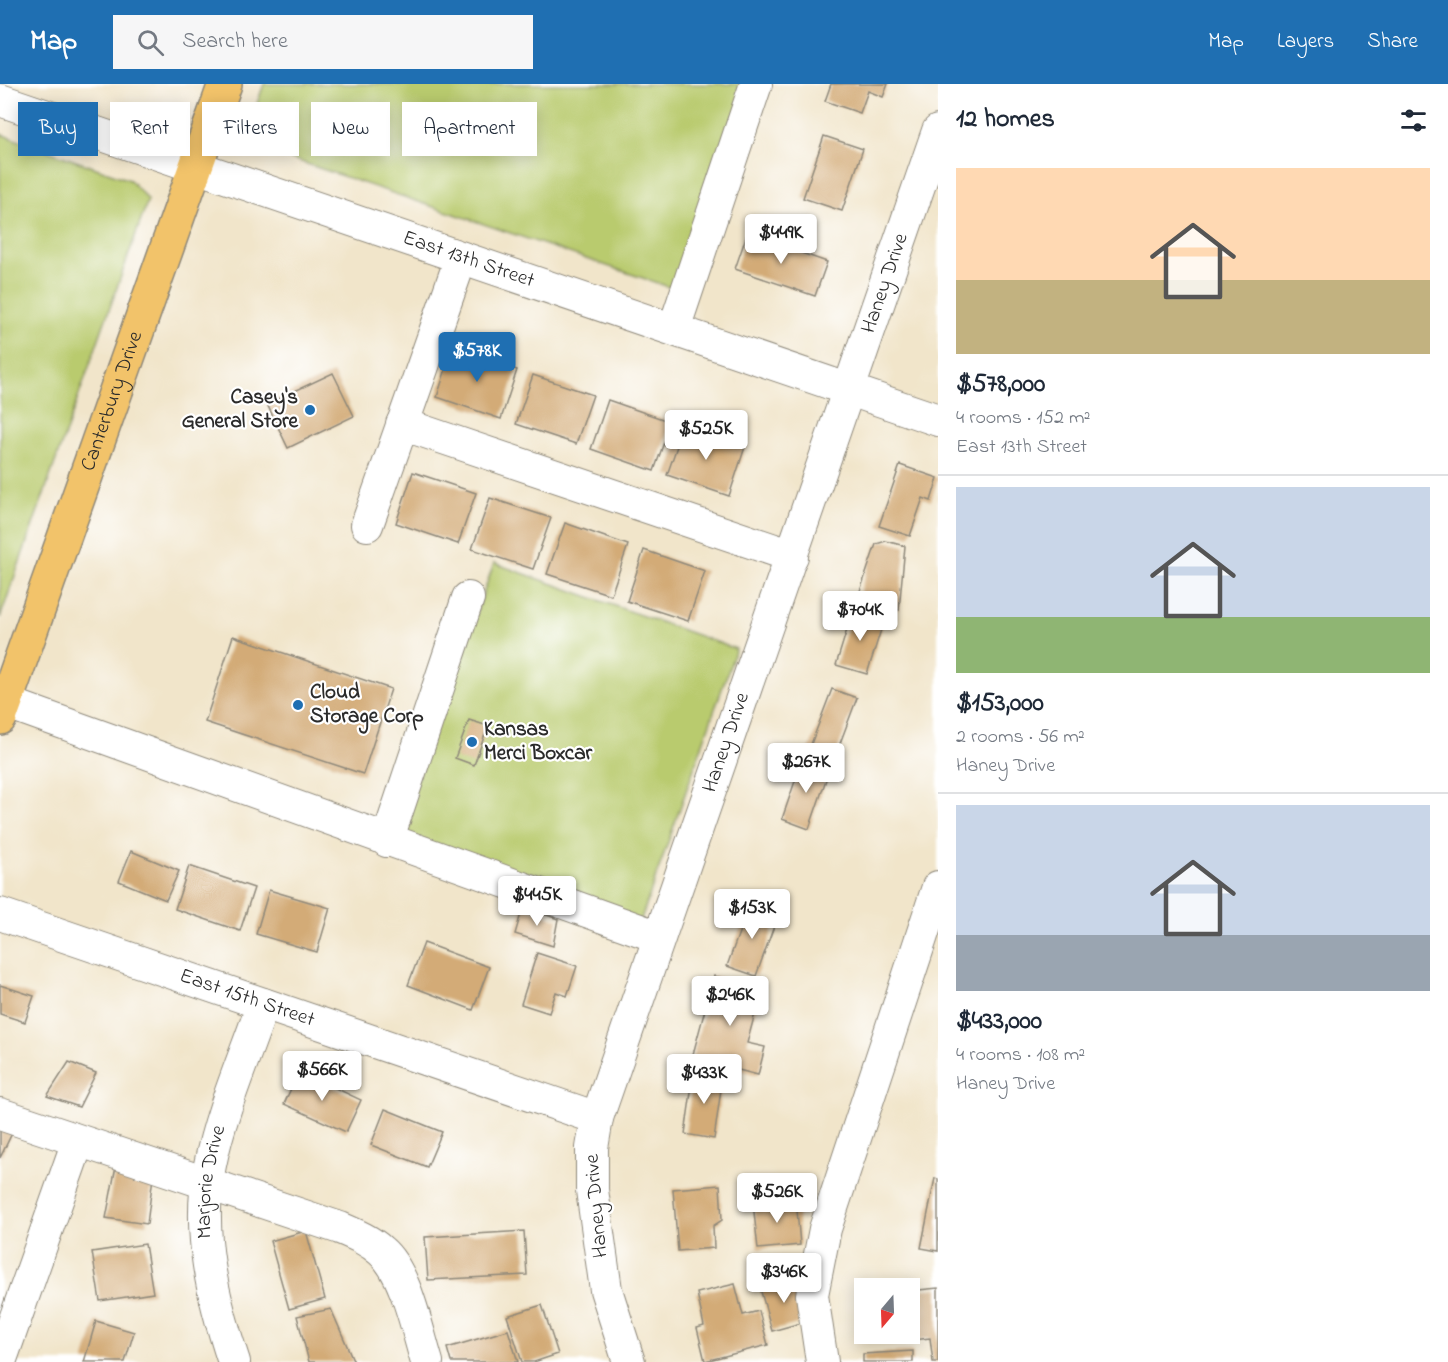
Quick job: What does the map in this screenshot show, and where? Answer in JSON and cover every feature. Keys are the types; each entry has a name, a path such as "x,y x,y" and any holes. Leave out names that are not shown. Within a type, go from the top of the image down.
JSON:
{"main road":[{"name":"Canterbury Drive","path":"3,710 225,84"}],"street":[{"path":"674,329 756,84"},
{"name":"East 13th Street","path":"0,100 938,420"},
{"name":"Haney Drive","path":"629,1362 606,1290 592,1190 592,1148 597,1118 938,131"},
{"path":"367,525 461,258"},
{"path":"402,424 792,556"},
{"path":"387,841 468,598"},
{"path":"3,710 659,937"},
{"path":"822,1362 812,1295 825,1229 938,887"},
{"name":"East 15th Street","path":"0,914 597,1118"},
{"name":"Marjorie Drive","path":"234,1362 218,1313 210,1272 206,1226 207,1184 219,1131 263,1004"},
{"path":"0,1114 348,1232 382,1252 400,1279 427,1362"},
{"path":"0,1362 78,1141"}],"green space":[{"path":"264,84 749,84 678,290 283,156 299,156 299,102 258,102"},
{"path":"0,134 18,140 18,156 62,156 130,180 148,200 0,618"},
{"path":"494,563 736,649 640,922 397,837"}],"building":[{"path":"831,84 888,84 883,97 868,91 860,113 825,101"},
{"path":"824,136 863,149 842,211 803,198"},
{"path":"747,234 827,262 815,296 735,269"},
{"path":"453,347 517,370 501,419 437,397"},
{"name":"Casey's General Store","path":"333,373 354,416 288,448 267,404"},
{"path":"533,375 593,395 576,444 516,424"},
{"path":"608,400 671,422 654,471 591,449"},
{"path":"684,426 745,447 729,496 667,475"},
{"path":"900,465 938,478 931,501 923,498 910,536 879,526"},
{"path":"413,472 476,493 458,544 396,523"},
{"path":"490,498 551,518 533,569 472,549"},
{"path":"565,523 628,545 611,595 547,574"},
{"path":"886,541 905,546 899,610 857,600 876,544"},
{"path":"644,550 705,571 688,621 627,601"},
{"path":"853,610 884,620 867,674 836,665"},
{"name":"Cloud Storage Corp","path":"233,636 391,689 363,774 205,722"},
{"path":"832,689 857,698 833,762 808,752"},
{"name":"Kansas Merci Boxcar","path":"469,720 488,726 474,765 455,758"},
{"path":"803,758 830,768 809,829 782,819"},
{"path":"131,851 179,871 166,900 119,881"},
{"path":"189,866 254,888 240,931 175,909"},
{"path":"269,890 330,908 317,952 256,934"},
{"path":"749,905 778,915 756,976 727,966"},
{"path":"523,907 558,919 553,946 515,934"},
{"path":"424,943 489,967 473,1010 408,985"},
{"path":"537,953 577,966 567,996 556,992 549,1013 521,1004"},
{"path":"714,976 762,988 747,1043 765,1047 758,1075 692,1058"},
{"path":"0,985 34,996 25,1022 0,1014"},
{"path":"69,1062 96,1073 79,1107 47,1096"},
{"path":"299,1071 361,1100 346,1132 284,1104"},
{"path":"694,1071 723,1075 714,1139 685,1134"},
{"path":"385,1109 442,1132 427,1167 371,1145"},
{"path":"0,1122 14,1129 0,1158"},
{"path":"117,1161 153,1177 147,1224 106,1218"},
{"path":"935,1178 938,1179 938,1251 921,1248"},
{"path":"720,1185 722,1220 713,1226 714,1248 678,1251 673,1189"},
{"path":"796,1198 800,1245 758,1249 753,1203"},
{"path":"306,1231 325,1299 289,1309 270,1241"},
{"path":"524,1231 527,1275 428,1280 425,1237"},
{"path":"145,1244 153,1293 100,1301 92,1252"},
{"path":"796,1278 808,1321 772,1331 760,1288"},
{"path":"735,1284 743,1315 759,1311 768,1345 705,1361 697,1328 704,1326 697,1293"},
{"path":"938,1288 938,1362 933,1362 930,1338 920,1339 920,1290"},
{"path":"542,1305 558,1354 534,1362 522,1362 507,1316"},
{"path":"331,1309 354,1362 309,1362 297,1316"},
{"path":"96,1321 134,1332 125,1362 84,1362"},
{"path":"508,1330 518,1362 451,1362 447,1348"},
{"path":"913,1351 913,1362 863,1362 863,1354"}],"place":[{"name":"Casey's General Store","path":"310,410"},
{"name":"Cloud Storage Corp","path":"298,705"},
{"name":"Kansas Merci Boxcar","path":"472,742"}]}
